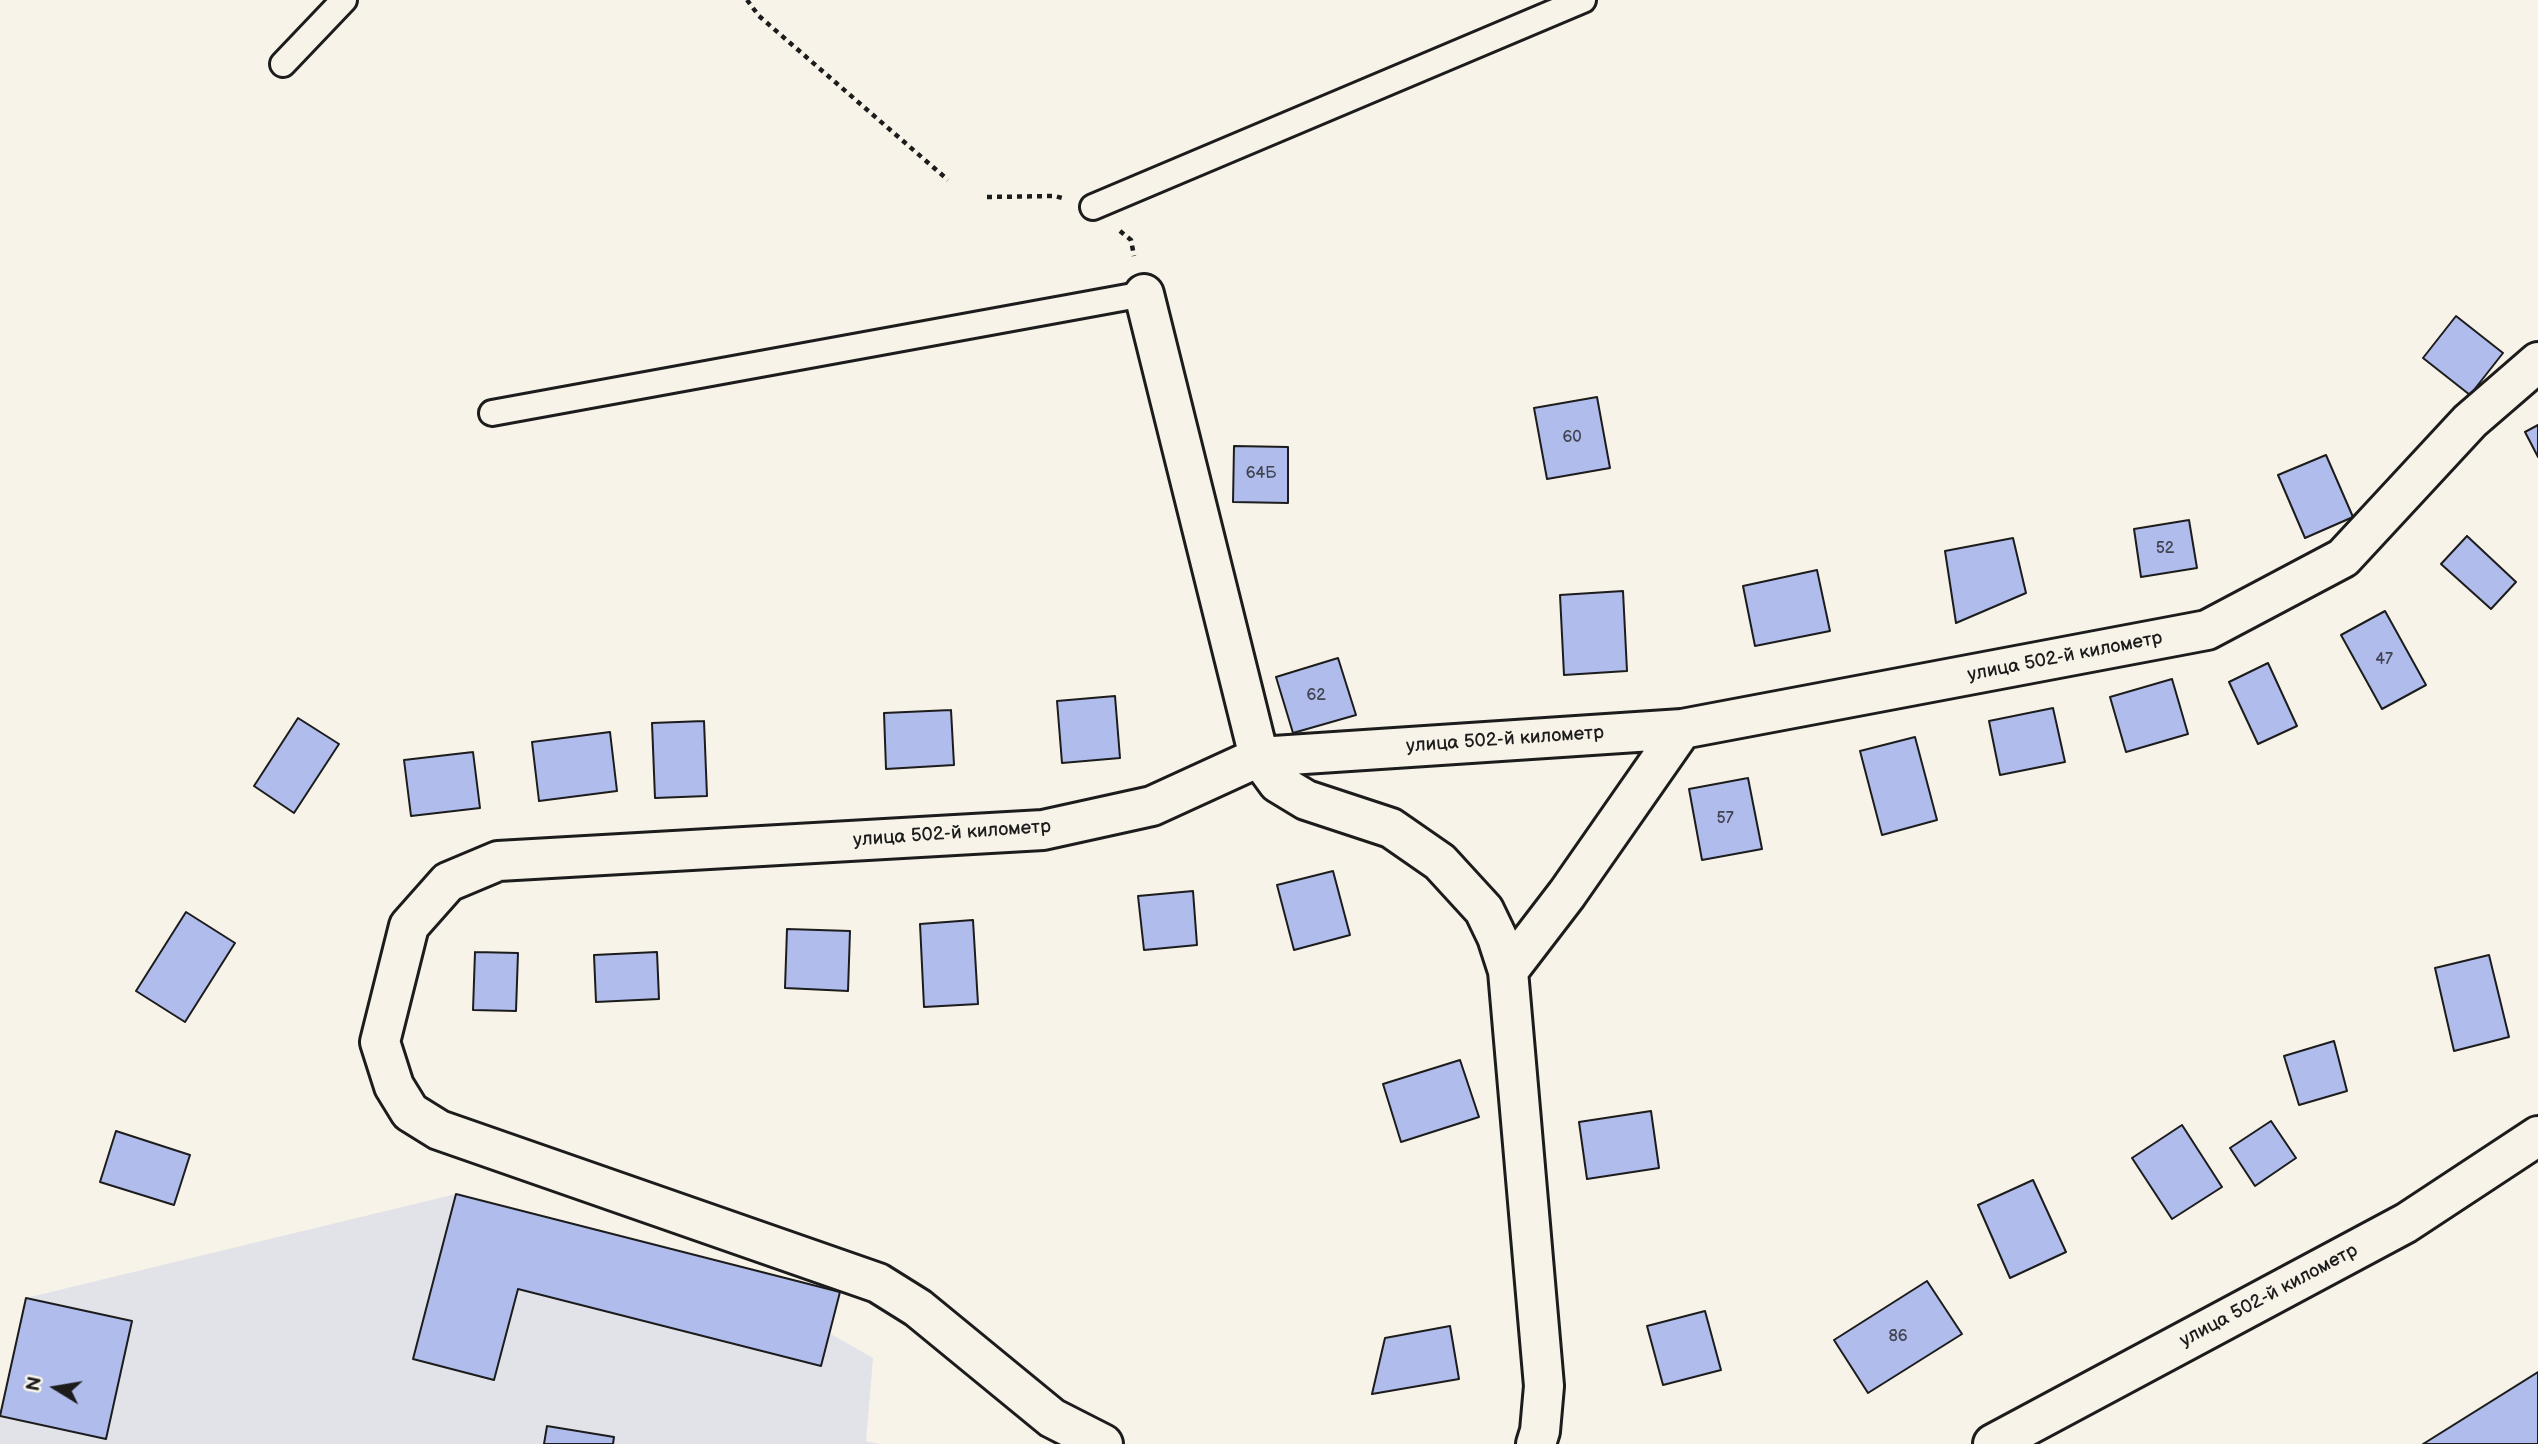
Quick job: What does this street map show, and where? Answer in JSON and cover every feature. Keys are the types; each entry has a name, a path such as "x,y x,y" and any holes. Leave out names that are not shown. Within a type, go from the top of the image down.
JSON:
{"street":[{"path":"1144,294 1259,757 1278,783 1306,800 1391,828 1440,862 1484,910 1497,937 1508,971 1544,1386 1540,1431 1536,1444"},
{"name":"улица 502-й километр","path":"1103,1444 1052,1418 918,1308 878,1283 439,1130 410,1112 394,1086 380,1042 409,926 448,882 498,861 1043,831 1152,806 1259,757 1682,729 2207,630 2343,558 2470,421 2538,362"},
{"path":"1508,971 1567,894 1682,729"},
{"name":"улица 502-й километр","path":"1993,1444 2406,1223 2538,1136"}],"lane":[{"path":"283,64 344,0"},
{"path":"1093,207 1583,0"},
{"path":"492,413 1144,294"}],"path":[{"path":"747,0 760,16 948,180"}],"shaded area":[{"path":"456,1194 840,1292 829,1333 873,1358 866,1441 879,1444 0,1444 0,1416 26,1298"}],"building":[{"path":"2456,316 2503,353 2470,395 2423,358"},
{"path":"1597,397 1610,468 1547,479 1534,408"},
{"path":"2538,425 2538,457 2525,432"},
{"path":"1234,446 1288,447 1288,503 1233,502"},
{"path":"2326,455 2353,517 2305,538 2278,475"},
{"path":"2189,520 2197,568 2141,577 2134,529"},
{"path":"2467,536 2516,582 2491,609 2441,564"},
{"path":"2013,538 2026,593 1956,623 1945,551"},
{"path":"1817,570 1830,631 1755,646 1743,586"},
{"path":"1623,591 1627,671 1564,675 1560,595"},
{"path":"2385,611 2426,685 2382,709 2341,635"},
{"path":"1338,658 1356,715 1293,733 1276,677"},
{"path":"2268,663 2297,726 2258,744 2229,682"},
{"path":"2172,679 2188,734 2126,752 2110,697"},
{"path":"1115,696 1120,758 1062,763 1057,701"},
{"path":"2053,708 2065,762 2000,775 1989,721"},
{"path":"951,710 954,765 886,769 884,713"},
{"path":"298,718 339,744 294,813 254,786"},
{"path":"704,721 707,796 655,798 652,723"},
{"path":"610,732 617,791 539,801 532,742"},
{"path":"1915,737 1937,820 1882,835 1860,751"},
{"path":"473,752 480,808 411,816 404,760"},
{"path":"1748,778 1762,849 1702,860 1689,789"},
{"path":"1333,871 1350,935 1294,950 1277,885"},
{"path":"1193,891 1197,945 1144,950 1138,896"},
{"path":"186,912 235,943 185,1022 136,991"},
{"path":"973,920 978,1004 924,1007 920,924"},
{"path":"787,929 850,931 848,991 785,988"},
{"path":"475,952 518,953 516,1011 473,1010"},
{"path":"657,952 659,999 596,1002 594,955"},
{"path":"2489,955 2509,1037 2454,1051 2435,968"},
{"path":"2334,1041 2347,1091 2299,1105 2284,1056"},
{"path":"1460,1060 1479,1117 1401,1142 1383,1084"},
{"path":"1651,1111 1659,1168 1587,1179 1579,1122"},
{"path":"2271,1121 2296,1158 2255,1186 2230,1148"},
{"path":"2182,1125 2222,1187 2172,1219 2132,1158"},
{"path":"116,1131 190,1155 174,1205 100,1182"},
{"path":"2033,1180 2066,1252 2010,1278 1978,1205"},
{"path":"456,1194 840,1292 821,1366 518,1289 494,1380 413,1359"},
{"path":"1927,1281 1962,1334 1868,1393 1834,1340"},
{"path":"26,1298 132,1321 106,1439 0,1416"},
{"path":"1705,1311 1721,1370 1663,1385 1647,1326"},
{"path":"1450,1326 1459,1379 1372,1394 1385,1338"},
{"path":"2538,1372 2538,1444 2423,1444"},
{"path":"547,1426 614,1437 613,1444 544,1444"}]}
